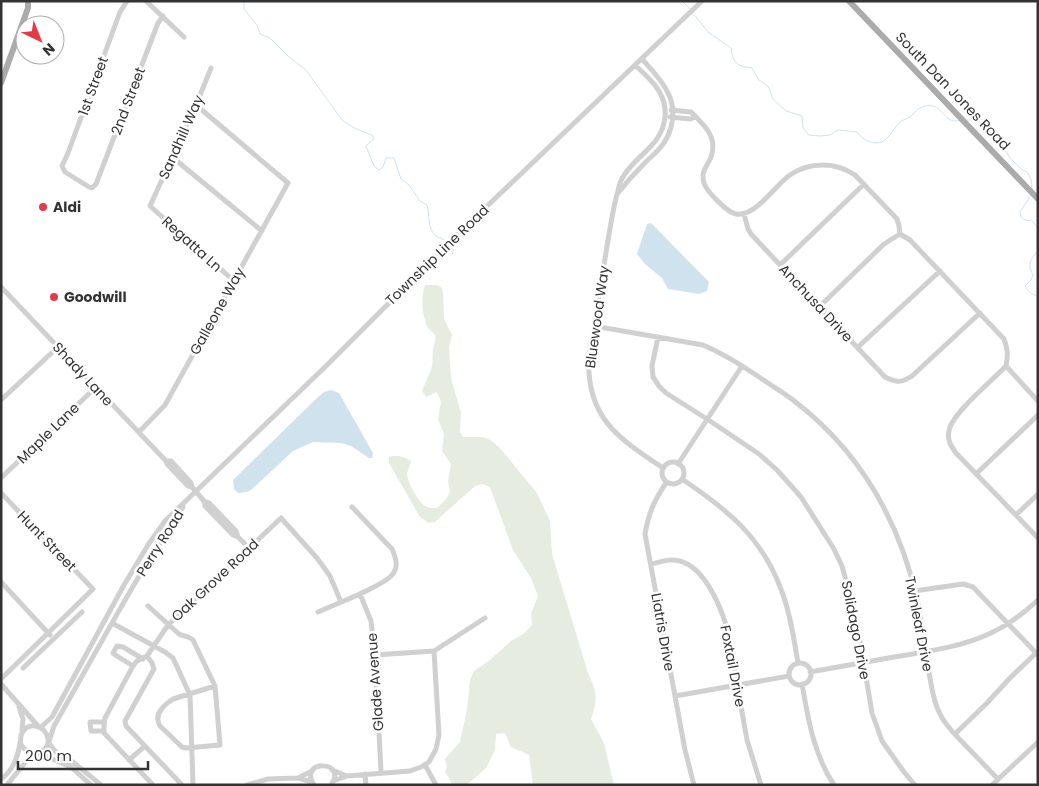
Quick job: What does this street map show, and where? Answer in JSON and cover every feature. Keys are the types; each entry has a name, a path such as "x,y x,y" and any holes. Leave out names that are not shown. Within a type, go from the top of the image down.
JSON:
{"main road":[{"path":"1,83 28,4 34,1"},
{"name":"South Dan Jones Road","path":"849,1 1034,194"}],"street":[{"name":"1st Street","path":"94,187 90,188 65,172 62,166 120,12 127,1"},
{"path":"146,1 184,37"},
{"name":"Township Line Road","path":"186,502 326,366 437,254 702,2"},
{"name":"2nd Street","path":"94,187 158,23 163,16"},
{"name":"Bluewood Way","path":"616,196 628,180 660,148 668,136 672,124 672,102 668,93 642,59"},
{"path":"635,65 659,90 666,110 691,112 711,135 713,141 711,158 703,175 704,183 730,212 744,214 753,210 789,176 799,170 810,166 829,165 849,171 855,175 897,220 900,234"},
{"name":"Sandhill Way","path":"150,206 211,68"},
{"path":"652,82 657,77"},
{"name":"Galleone Way","path":"139,432 165,405 288,183 196,105"},
{"name":"Bluewood Way","path":"663,468 619,437 604,418 592,393 588,367 616,196 625,173 660,137 664,128 666,110"},
{"path":"665,117 690,119 696,117"},
{"path":"172,157 262,230"},
{"path":"780,264 864,184"},
{"name":"Regatta Ln","path":"150,206 234,281"},
{"name":"Anchusa Drive","path":"744,214 751,234 886,377 893,381 904,381 912,376 980,313"},
{"path":"900,234 910,240 1004,340 1008,356 1006,366 958,413 948,432 948,440 956,453 1038,538"},
{"path":"819,307 884,244 900,234"},
{"path":"858,348 940,271"},
{"name":"Shady Lane","path":"1,287 167,464 196,492"},
{"name":"Twinleaf Drive","path":"594,326 703,345 716,350 793,400 837,440 865,474 887,514 905,557 918,603 934,698 940,714 946,725 998,779"},
{"name":"Solidago Drive","path":"658,337 652,366 653,377 658,386 759,454 801,497 822,528 842,566 856,617 872,713 882,741 892,757 915,785"},
{"path":"1,400 58,347"},
{"path":"678,464 742,366"},
{"path":"1006,366 1038,400"},
{"name":"Maple Lane","path":"1,478 96,387"},
{"path":"976,474 1038,415"},
{"path":"671,462 678,464 684,470 682,479 674,484 666,483 662,477 663,468 671,462"},
{"path":"682,479 729,513 747,530 763,553 783,593 798,663"},
{"name":"Liatris Drive","path":"666,483 654,502 648,517 646,534 674,696 694,785"},
{"path":"196,492 236,531 238,537 249,548"},
{"name":"Hunt Street","path":"1,493 93,589 48,633"},
{"path":"1016,515 1038,494"},
{"name":"Perry Road","path":"7,785 35,754 43,751 47,746 54,726 112,623 186,502"},
{"name":"Perry Road","path":"22,733 25,728 30,726 40,727 52,717 144,550 166,521 186,502"},
{"path":"318,612 360,594 387,580 394,574 396,557 392,549 352,507"},
{"name":"Oak Grove Road","path":"145,657 168,625 280,518 317,558 330,576 341,602"},
{"name":"Foxtail Drive","path":"651,564 673,560 690,566 698,572 707,585 723,614 747,740 761,785"},
{"path":"1,582 53,639"},
{"path":"914,591 963,584 973,587 1037,654 1010,678 955,734"},
{"name":"Glade Avenue","path":"360,594 371,621 375,656 381,772"},
{"path":"810,672 925,652 966,642 990,634 1008,624 1038,600"},
{"path":"148,606 179,634 190,637 193,640 215,686 220,745 192,748 182,747 158,722 158,716 167,703 173,699 215,686"},
{"path":"23,668 82,612"},
{"path":"375,656 434,650 485,618"},
{"path":"112,623 165,652 172,658 190,694 193,785"},
{"path":"1,679 48,633"},
{"path":"133,666 113,653 117,646 145,657 152,662 154,669 125,720 126,726 182,785"},
{"path":"332,783 347,776 410,771 427,763 436,749 439,735 434,650"},
{"path":"145,657 137,661 133,666 104,722 104,733 130,760 149,784"},
{"path":"798,663 806,666 810,672 809,679 802,684 796,684 789,676 790,669 798,663"},
{"path":"674,696 789,676"},
{"path":"1,684 45,731 48,741 62,759 73,762 101,785"},
{"path":"802,684 811,733 819,757 834,785"},
{"path":"1,779 4,778 14,764 20,743 23,721 18,704"},
{"path":"104,722 90,722 91,731 104,731"},
{"path":"992,785 1038,742"},
{"path":"20,743 27,752 71,767 91,785"},
{"path":"130,760 145,746"},
{"path":"427,763 436,785"},
{"path":"298,778 318,765 330,767 332,770 347,776"},
{"path":"312,770 313,783"},
{"path":"332,770 334,777 332,783"},
{"path":"365,774 366,785"},
{"path":"247,785 268,779 298,778 313,783"}],"shaded area":[{"path":"425,285 437,285 442,288 443,292 444,319 452,335 449,347 451,378 461,413 460,432 463,437 483,437 499,447 537,493 550,521 552,554 595,691 596,701 591,719 604,743 614,785 533,785 529,755 511,747 505,733 496,734 495,750 486,768 466,785 453,785 445,772 447,767 445,759 460,742 473,672 532,625 531,614 538,596 531,578 513,550 490,487 482,484 475,486 435,522 428,523 420,517 389,463 389,457 394,456 403,457 411,461 407,473 409,481 416,496 425,506 437,508 447,498 450,491 448,481 451,464 442,451 444,434 438,419 441,402 437,392 426,397 422,391 432,366 436,338 427,326 424,316 423,300"}],"water":[{"path":"651,223 709,282 707,291 699,294 668,289 662,278 645,264 637,254 647,224"},
{"path":"331,390 339,393 373,453 372,458 351,446 341,443 313,442 293,451 251,490 238,493 234,489 233,480 318,397 324,392"}],"waterway":[{"path":"244,1 244,9 257,25 260,34 270,38 306,70 342,120 372,135 374,139 366,146 374,166 379,170 383,167 386,158 394,158 401,179 409,185 420,201 427,205 431,230 436,236 448,242"},
{"path":"682,1 691,10"},
{"path":"693,13 708,32 731,48 733,58 739,65 752,68 759,80 768,86 773,99 786,111 802,116 803,128 809,135 830,135 838,130 857,132 869,142 877,143 885,140 900,122 926,106 938,108 953,121 961,120"},
{"path":"967,120 978,120 1003,146 1010,158 1027,172 1031,179 1032,189"},
{"path":"1031,195 1020,212 1021,217 1032,221 1038,228"},
{"path":"451,244 454,249 452,255"},
{"path":"1038,251 1030,262 1033,275 1025,286 1027,290 1038,296"}],"place":[{"name":"Aldi","path":"43,207"},
{"name":"Goodwill","path":"54,297"}]}
